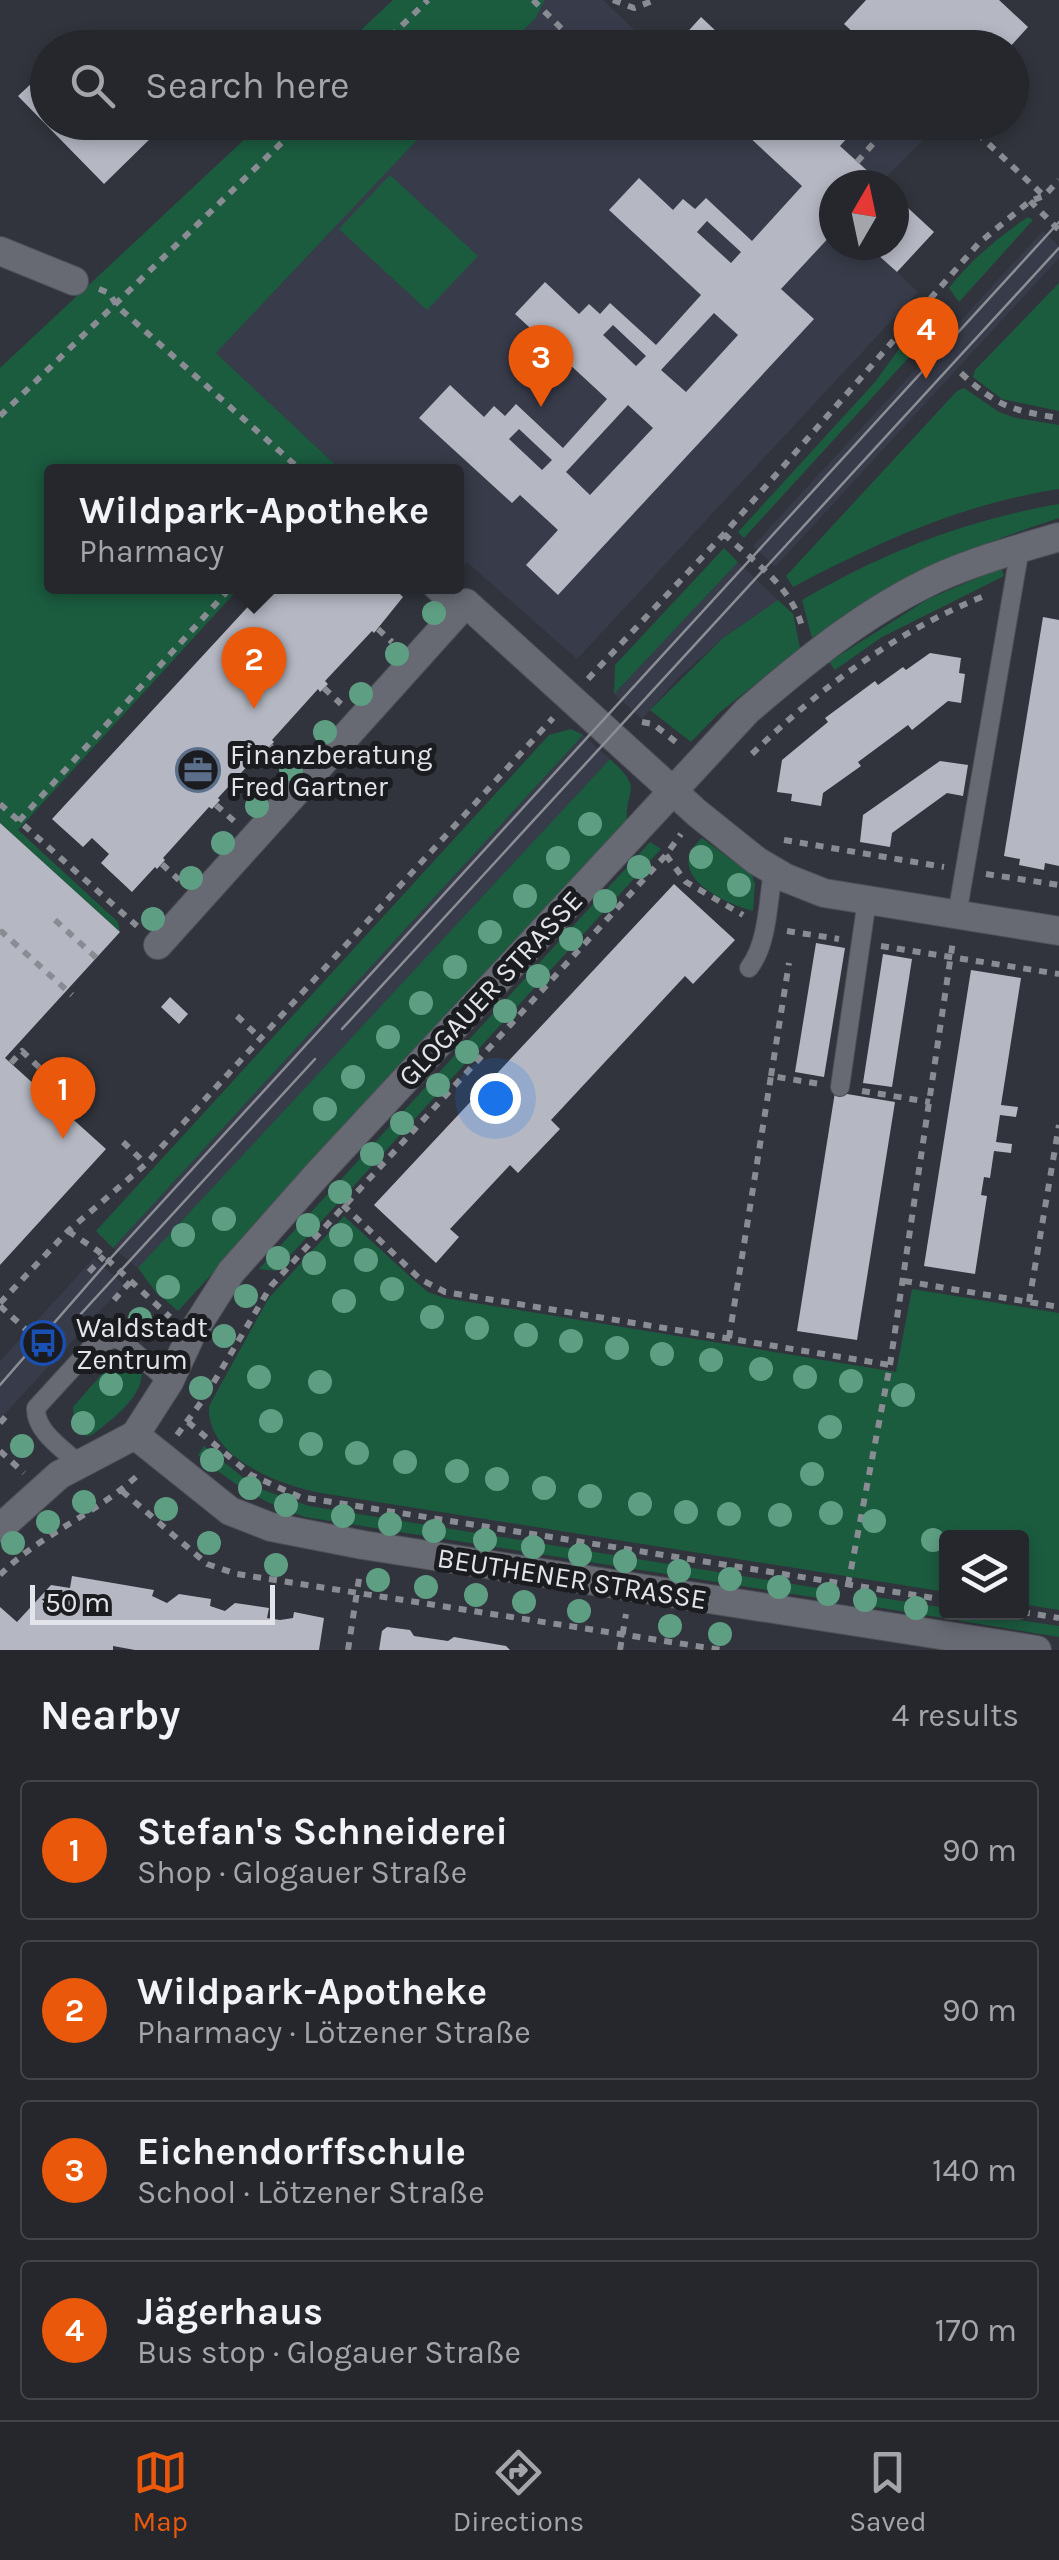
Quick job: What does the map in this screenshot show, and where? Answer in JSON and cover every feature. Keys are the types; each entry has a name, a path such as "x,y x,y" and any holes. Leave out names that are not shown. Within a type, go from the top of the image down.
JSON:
{"street":[{"path":"0,251 74,281"},
{"name":"GLOGAUER STRASSE","path":"0,1528 60,1475 134,1435 170,1382 191,1335 231,1272 747,711 814,653 937,578 1059,537"},
{"path":"158,945 466,603 697,812 773,871 824,892 1059,931"},
{"name":"BEUTHENER STRASSE","path":"134,1435 230,1511 271,1527 363,1546 1037,1650"}],"lane":[{"path":"957,915 1020,548"},
{"path":"438,594 466,603"},
{"path":"748,968 757,958 773,871"},
{"path":"840,1087 867,900"},
{"path":"78,1463 36,1419 36,1408 91,1348 114,1338 170,1382"}],"path":[{"path":"397,30 428,0"},
{"path":"533,0 563,30"},
{"path":"613,0 634,8 655,0"},
{"path":"0,416 285,140"},
{"path":"857,162 876,140"},
{"path":"984,140 1044,196"},
{"path":"32,1334 0,1304 68,1231 146,1164 724,534 979,244 1030,201 1044,196 1059,180"},
{"path":"1030,201 1059,230"},
{"path":"117,306 295,464"},
{"path":"908,324 931,347"},
{"path":"961,374 994,402 1012,410 1059,418"},
{"path":"724,534 792,600 805,640 836,682"},
{"path":"750,756 836,682 905,634 1016,584"},
{"path":"19,820 225,594"},
{"path":"378,629 393,642"},
{"path":"270,746 286,761"},
{"path":"0,804 158,945"},
{"path":"0,1574 30,1549 122,1491 160,1455 188,1422 262,1297 666,856 697,812"},
{"path":"779,838 802,845 1059,885"},
{"path":"666,856 686,882 732,910 777,930 1059,974"},
{"path":"162,864 178,880"},
{"path":"842,1620 904,1281 957,915"},
{"path":"55,920 102,962"},
{"path":"0,934 72,995"},
{"path":"729,1338 789,963"},
{"path":"237,1016 260,1038"},
{"path":"11,1063 22,1051 44,1072"},
{"path":"771,1076 930,1102"},
{"path":"1029,1302 1059,1124"},
{"path":"123,1142 146,1164"},
{"path":"343,1205 432,1288 890,1365"},
{"path":"68,1231 104,1256 191,1335"},
{"path":"89,1272 104,1256"},
{"path":"904,1281 1059,1307"},
{"path":"114,1300 130,1282"},
{"path":"0,1423 8,1415"},
{"path":"188,1422 251,1475 300,1497 939,1599"},
{"path":"122,1491 207,1564 237,1574 722,1650"},
{"path":"348,1650 363,1546"},
{"path":"1029,1613 1059,1618"}],"shaded area":[{"path":"545,0 603,0 634,30 524,30"},
{"path":"417,140 923,140 893,170 819,170 819,260 884,260 918,292 577,659 467,562 464,565 464,464 335,464 216,353"},
{"path":"1043,231 1059,246 1059,258 775,567 753,546"},
{"path":"738,562 778,600 723,638 677,679 642,719 614,694"},
{"path":"583,735 610,759 138,1268 113,1248"},
{"path":"94,1258 124,1285 0,1419 0,1361"}],"green space":[{"path":"393,0 545,0 524,30 361,30"},
{"path":"244,140 417,140 216,353 335,464 44,464 44,594 234,594 18,830 118,922 120,932 0,823 0,368"},
{"path":"390,175 478,256 427,310 339,229"},
{"path":"1028,217 1033,220 959,302 949,288 986,249"},
{"path":"1059,283 1059,411 1002,399 973,377 975,370"},
{"path":"910,334 921,344 744,538 738,532 875,382"},
{"path":"964,388 999,412 1059,425 1059,489 988,504 921,527 793,587 786,576 957,391"},
{"path":"1059,504 1059,518 931,568 812,638 802,600 833,583 926,540 991,519"},
{"path":"724,548 738,562 614,694 615,665"},
{"path":"1001,568 1004,576 882,637 835,670 829,662 928,599"},
{"path":"778,600 793,614 800,648 719,713 691,742 650,710 723,638"},
{"path":"571,729 583,735 113,1248 96,1231 549,735"},
{"path":"610,759 630,784 627,823 178,1311 155,1291 138,1268"},
{"path":"702,838 752,875 753,911 725,901 692,874 688,863 691,851"},
{"path":"650,842 661,849 276,1271 259,1269"},
{"path":"344,1216 428,1292 445,1298 896,1372 912,1289 1059,1313 1059,1610 1029,1605 1029,1530 939,1530 939,1591 321,1493 267,1476 232,1454 219,1440 211,1424 209,1406 268,1299"},
{"path":"123,1364 142,1374 136,1392 116,1416 86,1436 74,1427 73,1407 108,1367"},
{"path":"204,1446 255,1487 309,1506 836,1591 834,1606 818,1598 305,1517 248,1492 223,1475 198,1455"},
{"path":"857,1594 939,1607 939,1617 876,1607 867,1611 855,1609"},
{"path":"955,1620 1020,1620 1059,1626 1059,1637"}],"building":[{"path":"866,0 999,0 1028,27 850,30 844,24"},
{"path":"701,17 715,30 689,30"},
{"path":"30,85 30,108 18,96"},
{"path":"61,140 149,140 104,184"},
{"path":"752,140 845,140 840,146 866,170 819,170 819,248 781,289 814,319 558,595 526,565 558,530 520,495 512,503 419,418 450,385 484,417 494,406 505,416 516,404 563,448 607,399 515,314 545,282 579,314 589,304 600,314 610,303 656,345 701,295 609,210 639,178 673,210 683,199 695,209 706,198 752,241 802,186","holes":["707,221 741,252 731,263 697,232","714,313 738,335 686,392 661,370","613,325 646,356 636,366 603,335","628,405 653,428 590,495 566,472","519,429 552,460 542,470 509,439"]},
{"path":"909,209 934,232 909,259"},
{"path":"884,260 908,260 897,272"},
{"path":"260,594 403,597 374,633 325,681 328,684 320,692 318,689 274,742 264,748 132,892 101,863 109,854 92,838 83,847 52,819"},
{"path":"1043,617 1059,620 1059,866 1045,863 1044,870 1019,865 1020,859 1004,856"},
{"path":"930,653 961,658 959,673 965,674 961,703 948,701 912,730 908,725 823,793 821,806 791,801 792,794 777,792 782,760 828,722 825,718 875,681 878,685"},
{"path":"940,761 968,765 963,796 947,793 892,833 890,847 860,842 863,815"},
{"path":"0,823 120,932 5,1058 106,1149 0,1265"},
{"path":"674,884 735,940 693,984 685,976 551,1120 560,1129 518,1173 510,1165 450,1229 459,1237 436,1263 374,1205"},
{"path":"816,943 845,948 824,1077 795,1072"},
{"path":"883,954 912,959 892,1087 863,1083"},
{"path":"971,970 1021,978 1001,1105 1018,1107 1016,1117 1000,1115 996,1142 1012,1144 1011,1153 994,1151 990,1178 984,1177 981,1195 987,1196 975,1274 924,1266"},
{"path":"170,997 188,1014 179,1024 161,1007"},
{"path":"835,1092 895,1102 857,1340 797,1331"},
{"path":"72,1576 154,1590 152,1596 167,1603 179,1594 211,1599 210,1606 225,1611 235,1603 269,1608 267,1618 293,1618 294,1612 324,1618 319,1650 135,1650 113,1646 113,1650 0,1650 0,1607 17,1622 51,1585 70,1588"},
{"path":"387,1627 410,1630 414,1636 448,1641 454,1637 510,1650 379,1650 382,1631"}],"tram line":[{"path":"0,1385 109,1260 1059,222"},
{"path":"342,1029 1059,248"},
{"path":"78,1317 315,1059"}],"place":[{"name":"Jägerhaus","path":"926,379"},
{"name":"Eichendorffschule","path":"541,407"},
{"name":"Wildpark-Apotheke","path":"254,709"},
{"name":"Finanzberatung Fred Gartner","path":"198,770"},
{"name":"Stefan's Schneiderei","path":"63,1139"},
{"name":"Waldstadt Zentrum","path":"43,1343"}]}
